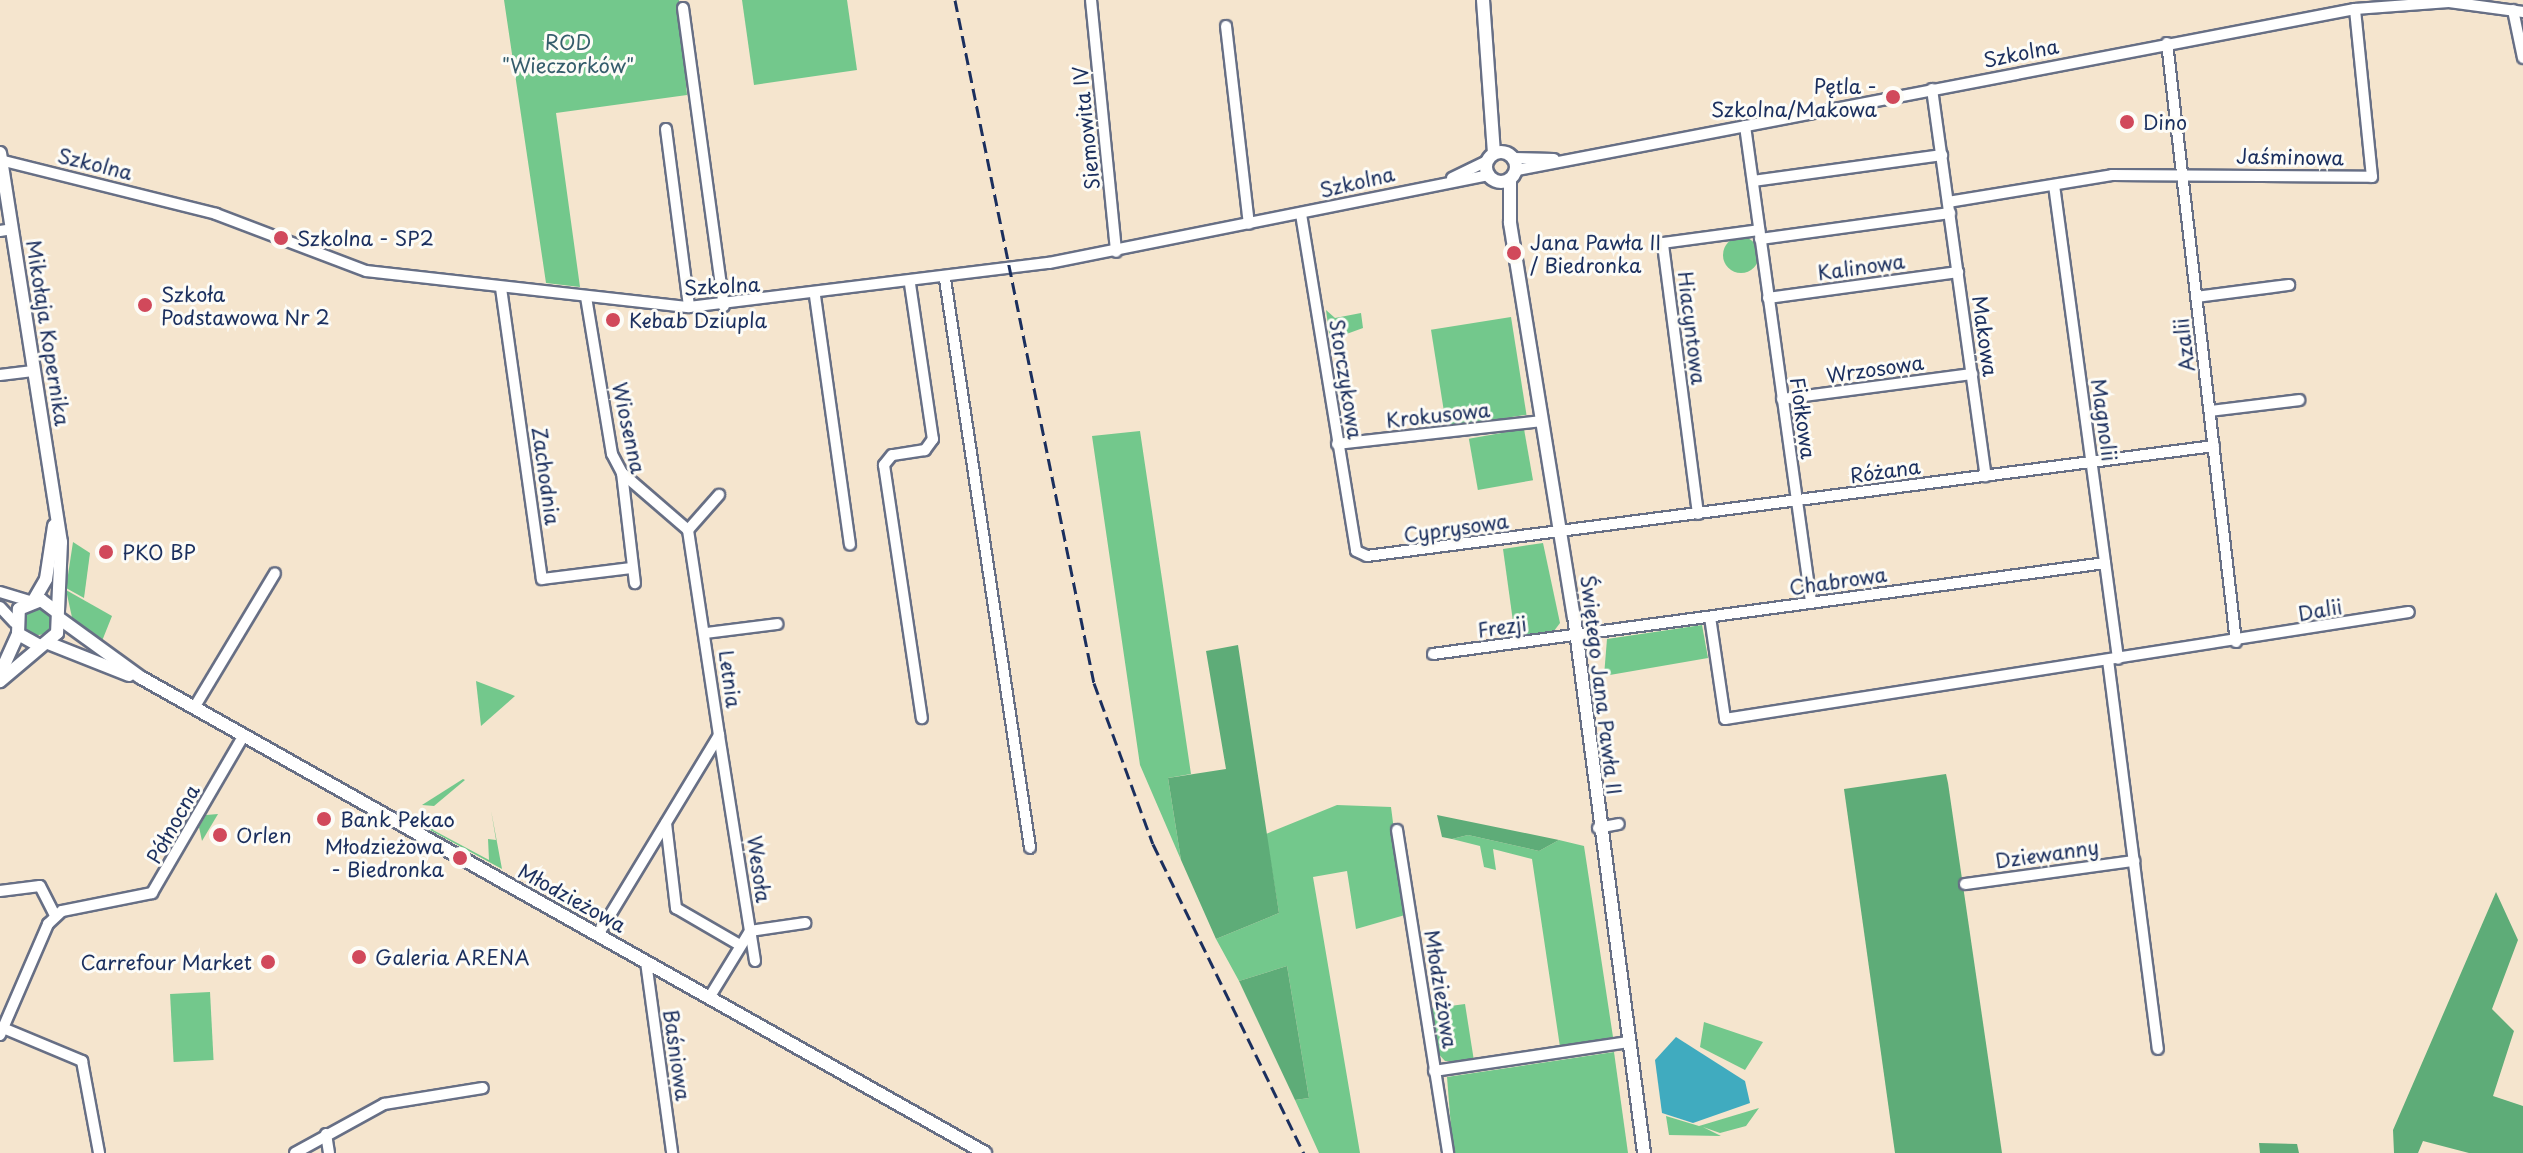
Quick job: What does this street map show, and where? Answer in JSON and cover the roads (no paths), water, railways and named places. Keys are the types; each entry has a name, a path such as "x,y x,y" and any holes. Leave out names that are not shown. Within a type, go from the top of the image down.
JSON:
{"street":[{"name":"Siemowita IV","path":"1091,0 1116,252"},
{"name":"Świętego Jana Pawła II","path":"1483,0 1510,223 1576,635 1598,828 1644,1153"},
{"name":"Szkolna","path":"0,158 216,214 366,271 586,297 689,307 724,306 910,284 1116,252 1301,214 1452,178 1505,162 1560,160 2355,9 2420,1 2518,11"},
{"path":"683,8 724,306"},
{"name":"Jaśminowa","path":"2183,172 2372,177 2355,9"},
{"path":"2518,11 2523,58"},
{"path":"1226,26 1249,224"},
{"name":"Azalii","path":"2167,43 2236,642"},
{"name":"Makowa","path":"1932,89 1986,476"},
{"name":"Fiołkowa","path":"1745,126 1811,602"},
{"path":"666,129 689,307"},
{"path":"1753,181 1942,155"},
{"name":"Mikołaja Kopernika","path":"0,158 6,230 33,371 55,519 58,616"},
{"name":"Świętego Jana Pawła II","path":"1505,162 1492,178 1510,223"},
{"path":"1492,178 1505,162"},
{"path":"1759,234 1949,207 2054,185 2183,172"},
{"name":"Szkolna","path":"1452,178 1492,178"},
{"name":"Magnolii","path":"2054,185 2105,563 2134,861 2158,1049"},
{"name":"Storczykowa","path":"1301,214 1356,551"},
{"name":"Hiacyntowa","path":"1698,514 1663,243 1759,234"},
{"name":"Kalinowa","path":"1768,298 1958,272"},
{"path":"945,279 1030,848"},
{"path":"910,284 933,439 925,450 892,455 884,465 922,718"},
{"path":"2196,297 2289,285"},
{"name":"Zachodnia","path":"501,288 542,579 632,568"},
{"path":"815,296 850,545"},
{"name":"Wiosenna","path":"586,297 612,454 622,473 635,583"},
{"path":"0,375 33,371"},
{"name":"Wrzosowa","path":"1782,399 1972,374"},
{"path":"2210,411 2299,400"},
{"name":"Krokusowa","path":"1337,444 1542,421"},
{"name":"Różana","path":"1561,533 2214,446"},
{"path":"622,473 688,530 719,495"},
{"name":"Mikołaja Kopernika","path":"0,674 16,628 46,579 55,519"},
{"name":"Letnia","path":"598,935 719,735 688,530"},
{"name":"Cyprysowa","path":"1356,551 1376,557 1561,533"},
{"name":"Chabrowa","path":"1576,635 2105,563"},
{"path":"194,708 275,573"},
{"path":"0,592 32,600"},
{"name":"Młodzieżowa","path":"32,600 140,677 985,1153"},
{"path":"0,607 16,628"},
{"name":"Dalii","path":"1710,617 1725,719 2236,642 2409,612"},
{"path":"0,681 43,644 58,616"},
{"path":"706,633 777,624"},
{"name":"Młodzieżowa","path":"16,628 43,644 140,677"},
{"name":"Frezji","path":"1433,654 1576,635"},
{"name":"Północna","path":"55,916 152,893 244,735"},
{"name":"Wesoła","path":"709,998 738,944 750,931 719,735"},
{"path":"666,822 676,908 738,944"},
{"path":"1598,828 1619,824"},
{"name":"Młodzieżowa","path":"1397,830 1448,1153"},
{"name":"Dziewanny","path":"1965,884 2134,861"},
{"path":"0,891 40,886 55,916 1,1032 82,1061 99,1153"},
{"path":"755,961 750,931 805,923"},
{"name":"Baśniowa","path":"646,962 672,1153"},
{"path":"1434,1071 1627,1042"},
{"path":"295,1153 384,1104 483,1088"},
{"path":"326,1134 329,1153"}],"water":[{"path":"1676,1037 1745,1081 1750,1103 1693,1123 1662,1113 1655,1060"}],"railway":[{"path":"955,0 1094,683 1153,844 1304,1153"}],"place":[{"name":"Pętla - Szkolna/Makowa","path":"1893,97"},
{"name":"Dino","path":"2127,122"},
{"name":"Szkolna - SP2","path":"281,238"},
{"name":"Jana Pawła II / Biedronka","path":"1514,253"},
{"name":"Szkoła Podstawowa Nr 2","path":"145,305"},
{"name":"Kebab Dziupla","path":"613,320"},
{"name":"PKO BP","path":"106,552"},
{"name":"Bank Pekao","path":"324,819"},
{"name":"Orlen","path":"220,835"},
{"name":"Młodzieżowa - Biedronka","path":"460,858"},
{"name":"Galeria ARENA","path":"359,957"},
{"name":"Carrefour Market","path":"268,962"}],"park label":[{"name":"ROD \"Wieczorków\"","path":"568,54"}]}
